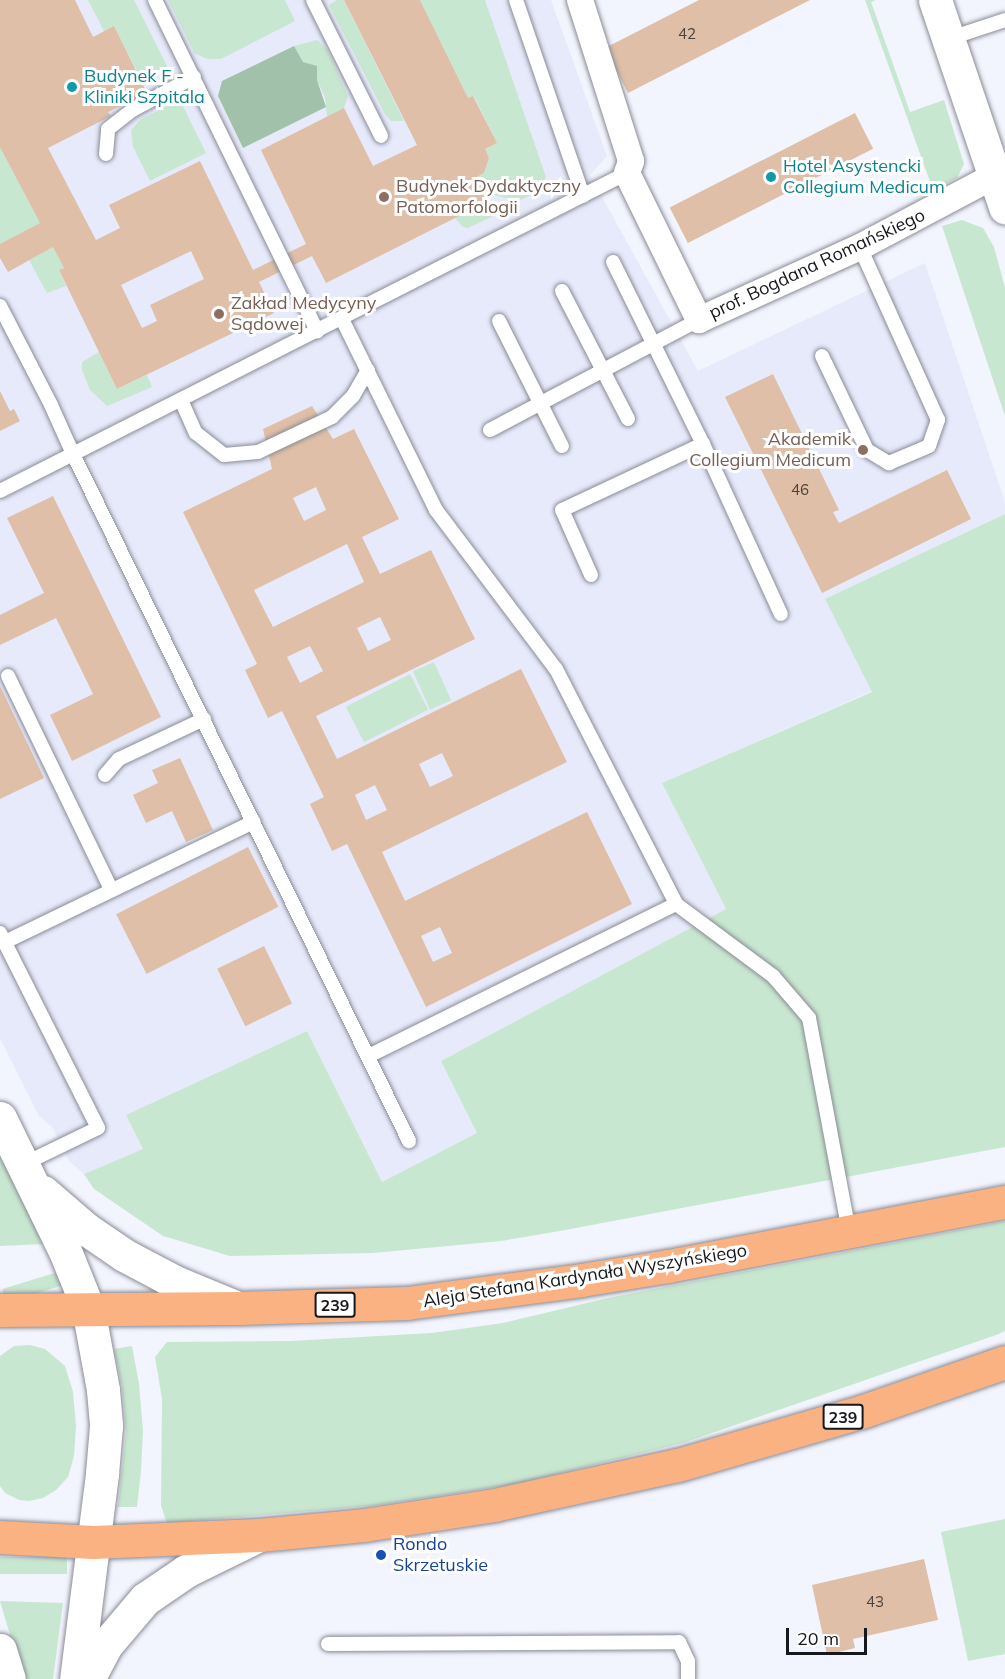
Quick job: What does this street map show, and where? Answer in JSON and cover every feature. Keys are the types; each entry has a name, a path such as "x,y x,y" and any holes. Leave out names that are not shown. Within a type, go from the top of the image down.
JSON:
{"main road":[{"name":"Aleja Stefana Kardynała Wyszyńskiego","path":"88,1308 238,1308 407,1303 581,1281 849,1233 1005,1202"},
{"name":"239","path":"0,1310 88,1308"},
{"name":"239","path":"0,1537 93,1542 259,1535 364,1525 482,1506 666,1468 864,1411 1005,1362"}],"street":[{"name":"prof. Bogdana Romańskiego","path":"580,0 629,167 699,320 860,247 994,176"},
{"path":"935,0 1005,207"},
{"path":"0,1118 69,1260 88,1308 97,1348 106,1426 76,1679"},
{"path":"29,1174 86,1229 124,1255 185,1286 238,1308"},
{"path":"88,1679 106,1645 145,1599 186,1571 259,1535"},
{"path":"0,1650 9,1679"}],"lane":[{"path":"154,0 194,77 317,331"},
{"path":"313,0 381,136"},
{"path":"516,0 583,196"},
{"path":"948,39 1005,20"},
{"path":"106,154 108,129 134,109 194,77"},
{"path":"0,491 342,320 583,196 629,167"},
{"path":"822,356 867,450 889,463 929,446 938,420 860,247"},
{"path":"613,262 703,444 781,614"},
{"path":"562,291 628,419"},
{"path":"0,306 51,405 409,1141"},
{"path":"342,320 436,510 556,669 676,904 773,976 809,1018 849,1233"},
{"path":"490,430 699,320"},
{"path":"499,321 562,446"},
{"path":"181,400 196,433 224,455 258,452 332,417 354,396 368,370"},
{"path":"591,575 562,510 703,444"},
{"path":"8,676 111,890"},
{"path":"105,775 119,759 204,719"},
{"path":"29,1174 98,1128 2,938 111,890 253,822"},
{"path":"369,1056 676,904"},
{"path":"328,1644 679,1642 688,1661 688,1679"}],"shaded area":[{"path":"0,0 551,0 607,156 590,175 698,371 925,263 1005,502 1005,514 825,599 872,691 662,783 726,909 441,1061 477,1133 382,1182 307,1031 126,1115 143,1149 84,1174 69,1161 52,1127 39,1116 0,1038"}],"green space":[{"path":"88,0 134,0 168,68 142,81 114,27 104,31"},
{"path":"168,0 285,0 295,21 221,59 208,59 195,54"},
{"path":"337,0 344,0 404,121 391,121 385,114 329,5"},
{"path":"420,0 485,0 546,177 539,192 518,201 482,192 475,178 484,173 489,158 485,149 497,143 474,96 468,98"},
{"path":"865,0 876,0 871,2 910,112 944,100 964,164 957,178 933,190"},
{"path":"317,40 327,49 348,96 344,108 327,117 325,97 317,80 316,66 303,62 294,46"},
{"path":"294,46 303,62 317,66 317,80 326,107 243,148 218,96 222,81"},
{"path":"180,100 206,153 150,181 133,147 131,130 141,119"},
{"path":"0,146 40,223 0,245"},
{"path":"487,202 503,205 504,211 468,228 463,227 455,218"},
{"path":"962,220 983,228 994,247 1005,288 1005,416 942,226"},
{"path":"53,247 64,268 59,270 66,286 47,293 29,260"},
{"path":"99,352 117,389 147,375 152,387 107,406 90,390 82,370 82,362"},
{"path":"1005,514 1005,1147 501,1241 373,1253 230,1256 163,1236 94,1189 84,1174 143,1149 126,1115 307,1031 382,1182 477,1133 441,1061 726,909 662,783 872,692 825,599"},
{"path":"434,662 451,700 430,710 413,671"},
{"path":"410,674 428,710 364,742 346,707"},
{"path":"0,1151 45,1244 0,1246"},
{"path":"1005,1221 1005,1331 683,1443 515,1484 371,1506 167,1523 161,1506 162,1399 155,1357 167,1342 291,1341 432,1333 503,1323 608,1298"},
{"path":"58,1272 62,1285 7,1302 3,1289"},
{"path":"30,1345 45,1349 65,1366 73,1392 76,1426 74,1456 68,1477 56,1490 43,1498 29,1501 19,1500 5,1493 0,1486 0,1356 14,1346"},
{"path":"132,1346 139,1384 143,1430 141,1471 137,1507 118,1507 126,1431 122,1387 114,1349"},
{"path":"1005,1519 1005,1654 968,1661 941,1532"},
{"path":"0,1557 67,1557 67,1574 0,1574"},
{"path":"0,1601 63,1603 53,1679 23,1679"}],"building":[{"path":"0,0 75,0 93,37 114,26 147,93 108,112 111,116 48,148 96,240 120,228 109,205 200,161 253,270 306,244 261,150 344,108 373,166 417,145 344,0 420,0 468,98 473,96 497,143 485,149 489,158 484,173 475,178 487,202 326,283 312,256 259,282 274,313 117,389 59,270 64,268 53,247 8,272 0,258 0,244 40,223 0,147","holes":["191,251 204,279 150,305 157,321 142,328 121,285"]},
{"path":"699,0 810,0 628,93 605,48"},
{"name":"Hotel Asystencki Collegium Medicum","path":"855,113 873,149 688,243 670,207"},
{"name":"Akademik Collegium Medicum","path":"773,374 839,510 833,512 839,523 947,470 971,519 822,593 725,397"},
{"path":"0,391 10,411 14,409 20,421 0,431"},
{"path":"312,406 333,439 354,429 399,519 362,537 380,574 431,550 475,639 316,716 337,759 521,669 567,762 382,852 405,901 587,812 632,904 426,1007 347,844 332,851 310,804 324,797 282,711 268,718 245,670 257,664 183,512 272,469 263,429","holes":["316,487 326,510 304,521 293,498","347,544 364,582 273,627 254,590","380,617 391,640 368,651 357,628","310,646 323,671 300,683 287,657","442,753 453,776 430,787 419,764","375,785 387,810 366,820 355,795","440,927 452,953 433,962 421,936"]},
{"path":"53,496 161,717 72,761 50,715 93,694 56,618 0,645 0,615 44,593 7,518"},
{"path":"0,686 44,778 0,799"},
{"path":"180,758 213,830 186,842 172,811 146,823 133,795 158,783 152,770"},
{"path":"248,847 278,907 147,974 116,914"},
{"path":"264,946 292,1004 245,1026 217,969"},
{"path":"924,1559 938,1620 853,1639 855,1648 827,1655 812,1585"}],"place":[{"name":"Budynek F - Kliniki Szpitala","path":"72,87"},
{"name":"Hotel Asystencki Collegium Medicum","path":"771,177"},
{"name":"Budynek Dydaktyczny Patomorfologii","path":"384,197"},
{"name":"Zakład Medycyny Sądowej","path":"219,314"},
{"name":"Akademik Collegium Medicum","path":"863,450"},
{"name":"Rondo Skrzetuskie","path":"381,1555"}]}
